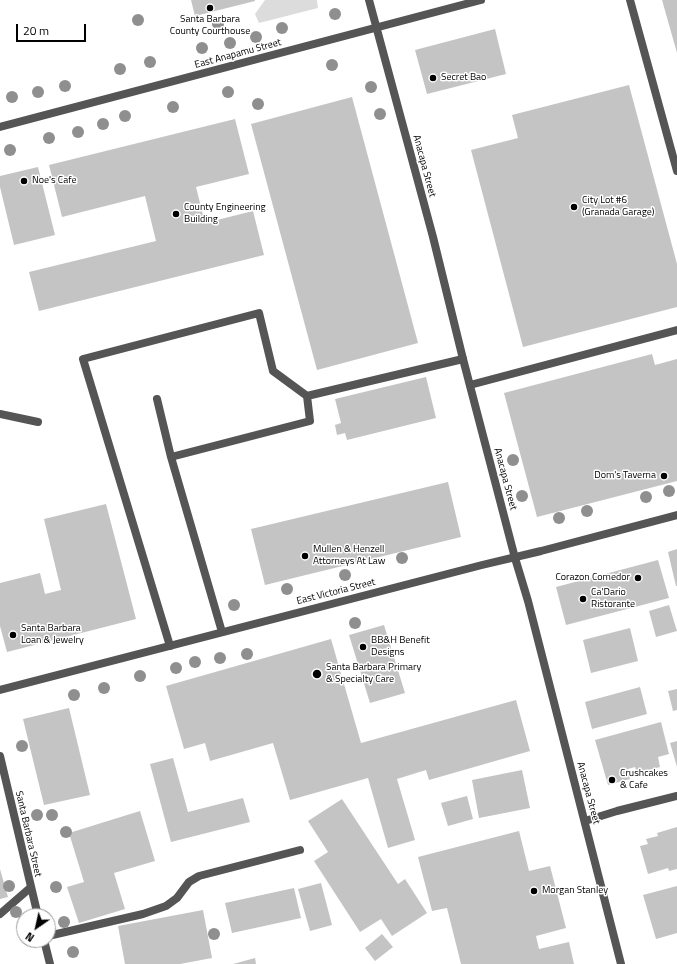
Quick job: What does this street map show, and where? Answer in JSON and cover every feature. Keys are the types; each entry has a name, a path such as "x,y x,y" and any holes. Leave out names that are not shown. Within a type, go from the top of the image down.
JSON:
{"street":[{"name":"Anacapa Street","path":"369,0 433,237 463,358 515,558 528,601 621,964"},
{"name":"East Anapamu Street","path":"0,127 481,0"},
{"path":"630,0 677,171"},
{"path":"170,646 83,359 259,313 273,372 307,396 310,421 171,457"},
{"path":"470,385 677,330"},
{"path":"307,396 463,358"},
{"path":"157,399 171,457 222,632"},
{"path":"0,414 38,422"},
{"name":"East Victoria Street","path":"0,690 677,515"},
{"name":"Santa Barbara Street","path":"0,756 36,908"},
{"path":"585,821 617,811 677,796"},
{"path":"56,934 143,914 166,906 177,898 189,882 199,876 300,850"},
{"path":"0,914 30,888"},
{"path":"46,948 50,964"}],"shaded area":[{"path":"265,0 317,0 318,8 259,23 255,14"}],"building":[{"name":"Santa Barbara County Courthouse","path":"191,0 255,0 255,1 195,16"},
{"path":"662,0 677,0 677,53"},
{"path":"495,29 506,74 427,94 415,50"},
{"name":"City Lot #6 (Granada Garage)","path":"629,85 677,264 677,307 523,347 471,150 518,138 512,115"},
{"path":"352,97 418,343 317,370 251,124"},
{"name":"County Engineering Building","path":"235,119 249,174 196,187 205,223 253,211 264,255 39,311 29,272 156,241 145,196 62,217 49,165"},
{"path":"38,167 55,235 14,245 0,187 0,176"},
{"path":"652,354 655,365 677,359 677,481 537,517 504,393"},
{"path":"426,377 436,418 347,440 345,433 337,435 335,425 341,423 335,399"},
{"path":"448,482 461,537 265,585 251,529"},
{"path":"106,504 136,619 7,652 0,626 0,583 40,573 45,594 61,590 44,519"},
{"path":"677,549 677,586 676,586 668,552"},
{"path":"658,560 669,598 566,625 556,587"},
{"path":"669,605 677,631 656,637 649,611"},
{"path":"384,625 405,693 370,703 349,635"},
{"path":"630,628 638,661 591,673 583,640"},
{"path":"331,639 361,743 516,700 530,751 429,780 426,770 397,779 415,840 388,848 368,778 290,800 273,743 210,761 205,743 184,749 166,686"},
{"path":"640,687 647,714 592,729 585,702"},
{"path":"677,689 677,710 673,711 668,691"},
{"path":"69,708 90,795 44,805 23,719"},
{"path":"661,722 669,754 658,757 660,767 637,773 635,767 628,769 630,779 608,785 595,740"},
{"path":"677,741 677,767 670,743"},
{"path":"173,758 188,812 243,798 250,822 171,842 150,764"},
{"path":"522,770 530,808 479,818 472,780"},
{"path":"467,796 473,819 448,826 441,803"},
{"path":"342,799 398,884 405,879 427,913 392,936 381,919 360,932 314,861 328,852 308,821"},
{"path":"140,811 155,861 114,873 125,909 79,923 67,887 84,882 69,833"},
{"path":"677,827 677,869 669,871 668,868 648,874 640,846 648,844 646,839 658,836 657,833"},
{"path":"519,831 529,871 550,866 566,928 536,936 539,949 569,942 574,964 461,964 447,908 432,911 418,857"},
{"path":"0,869 8,897 0,899"},
{"path":"321,883 332,925 310,931 298,889"},
{"path":"677,886 677,933 656,939 643,895"},
{"path":"294,888 301,918 232,933 225,903"},
{"path":"203,910 212,958 180,964 125,964 118,926"},
{"path":"382,934 393,947 375,961 365,948"},
{"path":"255,958 256,964 233,964"}],"place":[{"name":"Santa Barbara County Courthouse","path":"210,8"},
{"name":"Secret Bao","path":"433,78"},
{"name":"Noe's Cafe","path":"24,181"},
{"name":"City Lot #6 (Granada Garage)","path":"574,207"},
{"name":"County Engineering Building","path":"176,214"},
{"name":"Dom's Taverna","path":"664,476"},
{"name":"Mullen & Henzell Attorneys At Law","path":"305,556"},
{"name":"Corazon Comedor","path":"638,578"},
{"name":"Ca'Dario Ristorante","path":"583,599"},
{"name":"Santa Barbara Loan & Jewelry","path":"13,635"},
{"name":"BB&H Benefit Designs","path":"363,647"},
{"name":"Santa Barbara Primary & Specialty Care","path":"317,674"},
{"name":"Crushcakes & Cafe","path":"612,780"},
{"name":"Morgan Stanley","path":"534,891"}]}
